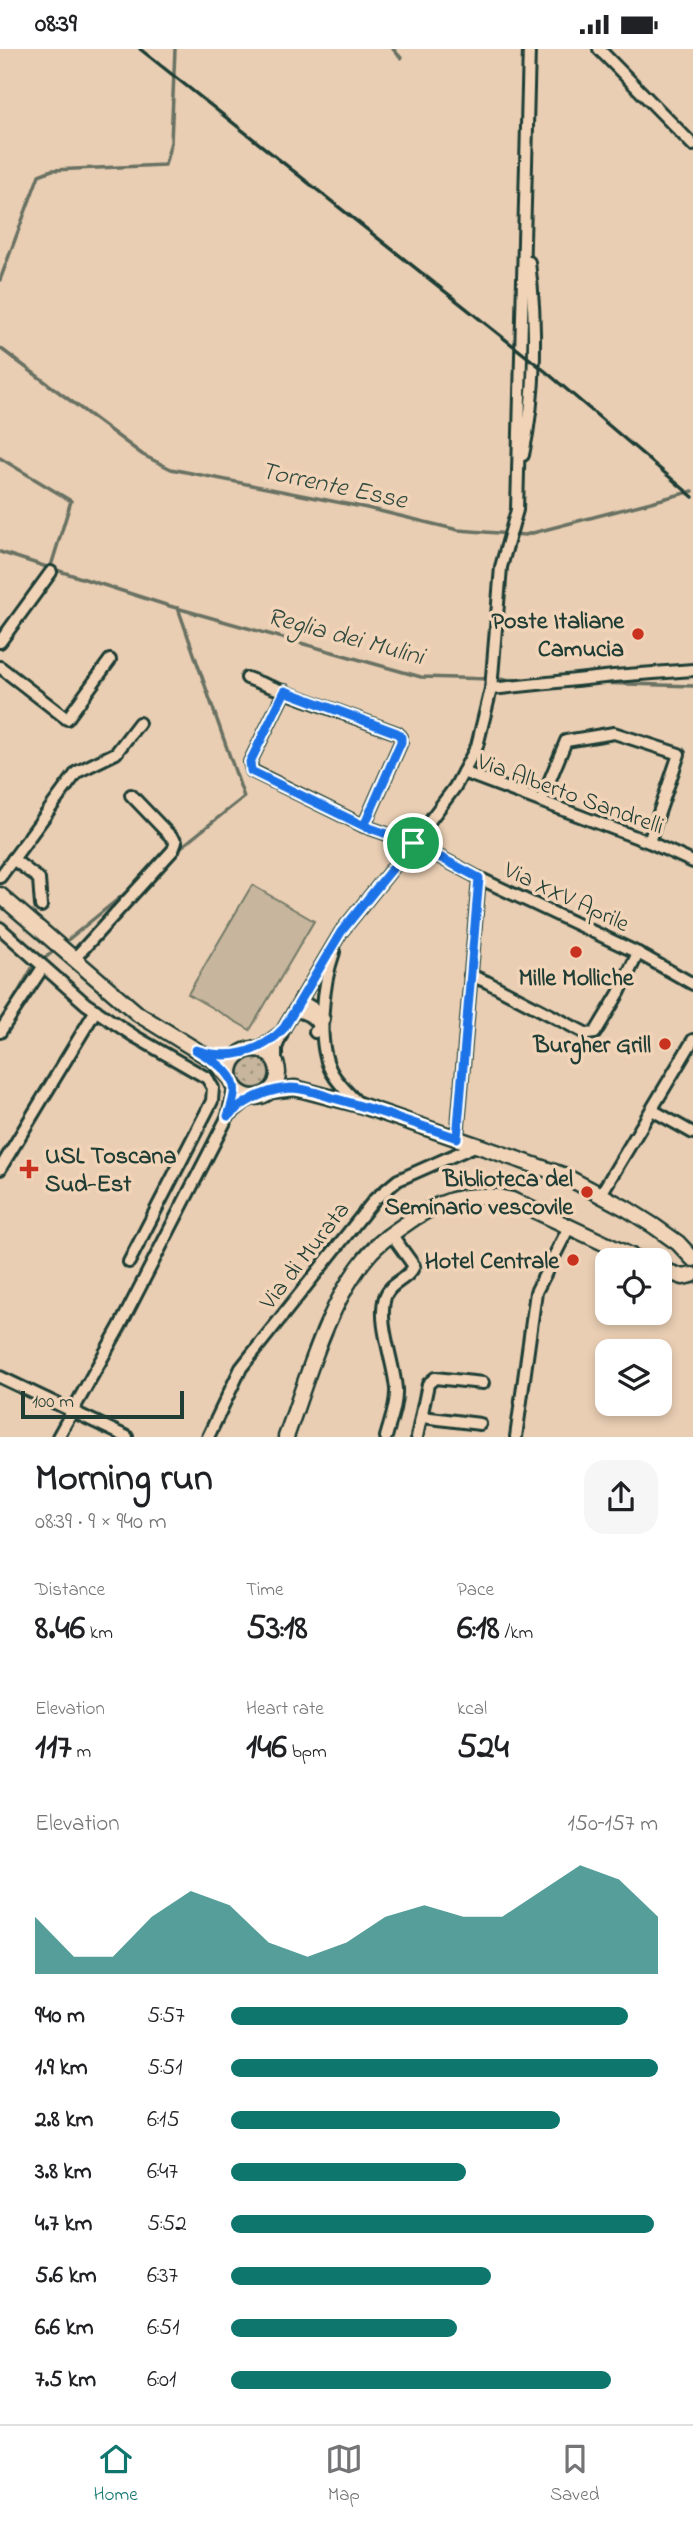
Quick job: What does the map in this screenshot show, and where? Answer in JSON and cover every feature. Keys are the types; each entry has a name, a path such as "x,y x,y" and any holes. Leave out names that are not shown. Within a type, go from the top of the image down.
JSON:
{"main road":[{"path":"0,895 138,1014 214,1061 247,1096 255,1097 270,1091 303,1089 359,1105 563,1175 654,1226 678,1243 693,1259"},
{"path":"232,1083 230,1066 237,1055 247,1049 258,1049 268,1053 277,1066 303,1089"},
{"path":"196,1050 211,1055 237,1055"},
{"path":"270,1091 275,1086 277,1066"},
{"path":"286,1437 320,1342 347,1285 370,1253 391,1234 442,1203 460,1197 490,1194 512,1200 614,1248"},
{"path":"672,1273 683,1277 693,1275 693,1265"}],"street":[{"path":"463,772 477,745 491,689 501,567 517,510 518,482 528,431 533,382 531,282 524,229 530,49"},
{"path":"599,49 693,145"},
{"path":"0,642 51,572"},
{"path":"0,667 67,719 110,660"},
{"path":"491,689 614,675 693,670"},
{"path":"247,678 397,733 401,737 364,826"},
{"name":"Via XXV Aprile","path":"285,691 250,762 251,771 364,826 413,843 479,878 638,953 693,983"},
{"path":"0,877 77,772 116,753 139,723"},
{"path":"541,801 566,741 614,733 679,754 649,842"},
{"name":"Via Alberto Sandrelli","path":"277,1066 276,1048 284,1028 341,932 413,843 463,772 649,842 693,862"},
{"path":"74,958 173,850 176,842 131,795"},
{"path":"13,859 39,879 41,906"},
{"path":"457,1138 479,878"},
{"path":"0,928 96,1010 134,1036 207,1078 213,1088 212,1101 129,1262"},
{"name":"Via Alberto Sandrelli","path":"341,932 329,965 320,1055 359,1105"},
{"name":"Via XXV Aprile","path":"470,975 587,1034 595,1033 619,993 638,953"},
{"path":"0,1032 43,967"},
{"path":"297,1005 315,1009 324,1019"},
{"path":"297,1005 316,1021 318,1026 315,1032"},
{"path":"0,1169 3,1155 96,1010"},
{"name":"Via Alberto Sandrelli","path":"258,1049 275,1038 284,1028"},
{"path":"601,1194 632,1147 693,1040"},
{"path":"58,1437 120,1326 228,1116 232,1083"},
{"path":"228,1116 255,1097"},
{"path":"652,1110 693,1133"},
{"name":"Via di Murata","path":"208,1437 241,1369 374,1199 398,1181 477,1145"},
{"path":"147,1227 165,1238"},
{"path":"516,1437 536,1292 569,1227"},
{"path":"386,1437 396,1387 387,1338 384,1299 389,1288 412,1272 414,1266 391,1234"},
{"path":"0,1377 127,1437"},
{"path":"417,1437 428,1384 435,1378 483,1383"},
{"path":"422,1417 480,1424"}],"shaded area":[{"path":"252,885 314,921 250,1030 188,994"},
{"path":"254,1058 260,1059 268,1067 268,1079 260,1087 254,1088 248,1087 240,1079 239,1073 240,1067 248,1059"}],"waterway":[{"path":"0,280 39,175 52,170 165,165 171,142 175,49"},
{"path":"393,49 401,58"},
{"name":"Torrente Esse","path":"0,348 143,455 171,469 367,508 458,530 525,535 693,491"},
{"path":"0,458 71,501 51,566"},
{"name":"Reglia dei Mulini","path":"0,552 166,605 421,677 525,680"},
{"path":"175,852 244,797 178,608"},
{"name":"Reglia dei Mulini","path":"596,683 693,686"},
{"path":"64,943 134,886"},
{"path":"5,1015 32,968 55,950"}],"railway":[{"path":"140,49 545,371 693,497"}],"place":[{"name":"Poste Italiane Camucia","path":"638,634"},
{"name":"Mille Molliche","path":"576,952"},
{"name":"Burgher Grill","path":"665,1044"},
{"name":"USL Toscana Sud-Est","path":"29,1169"},
{"name":"Biblioteca del Seminario vescovile","path":"587,1192"},
{"name":"Hotel Centrale","path":"573,1260"}],"route":[{"path":"413,843 364,826 251,771 250,762 285,691 397,733 401,737 364,826 413,843 341,932 284,1028 275,1038 258,1049 247,1049 237,1055 211,1055 196,1050 214,1061 231,1080 234,1087 228,1116 255,1097 270,1091 295,1088 359,1105 457,1138 479,878 413,843"}]}
